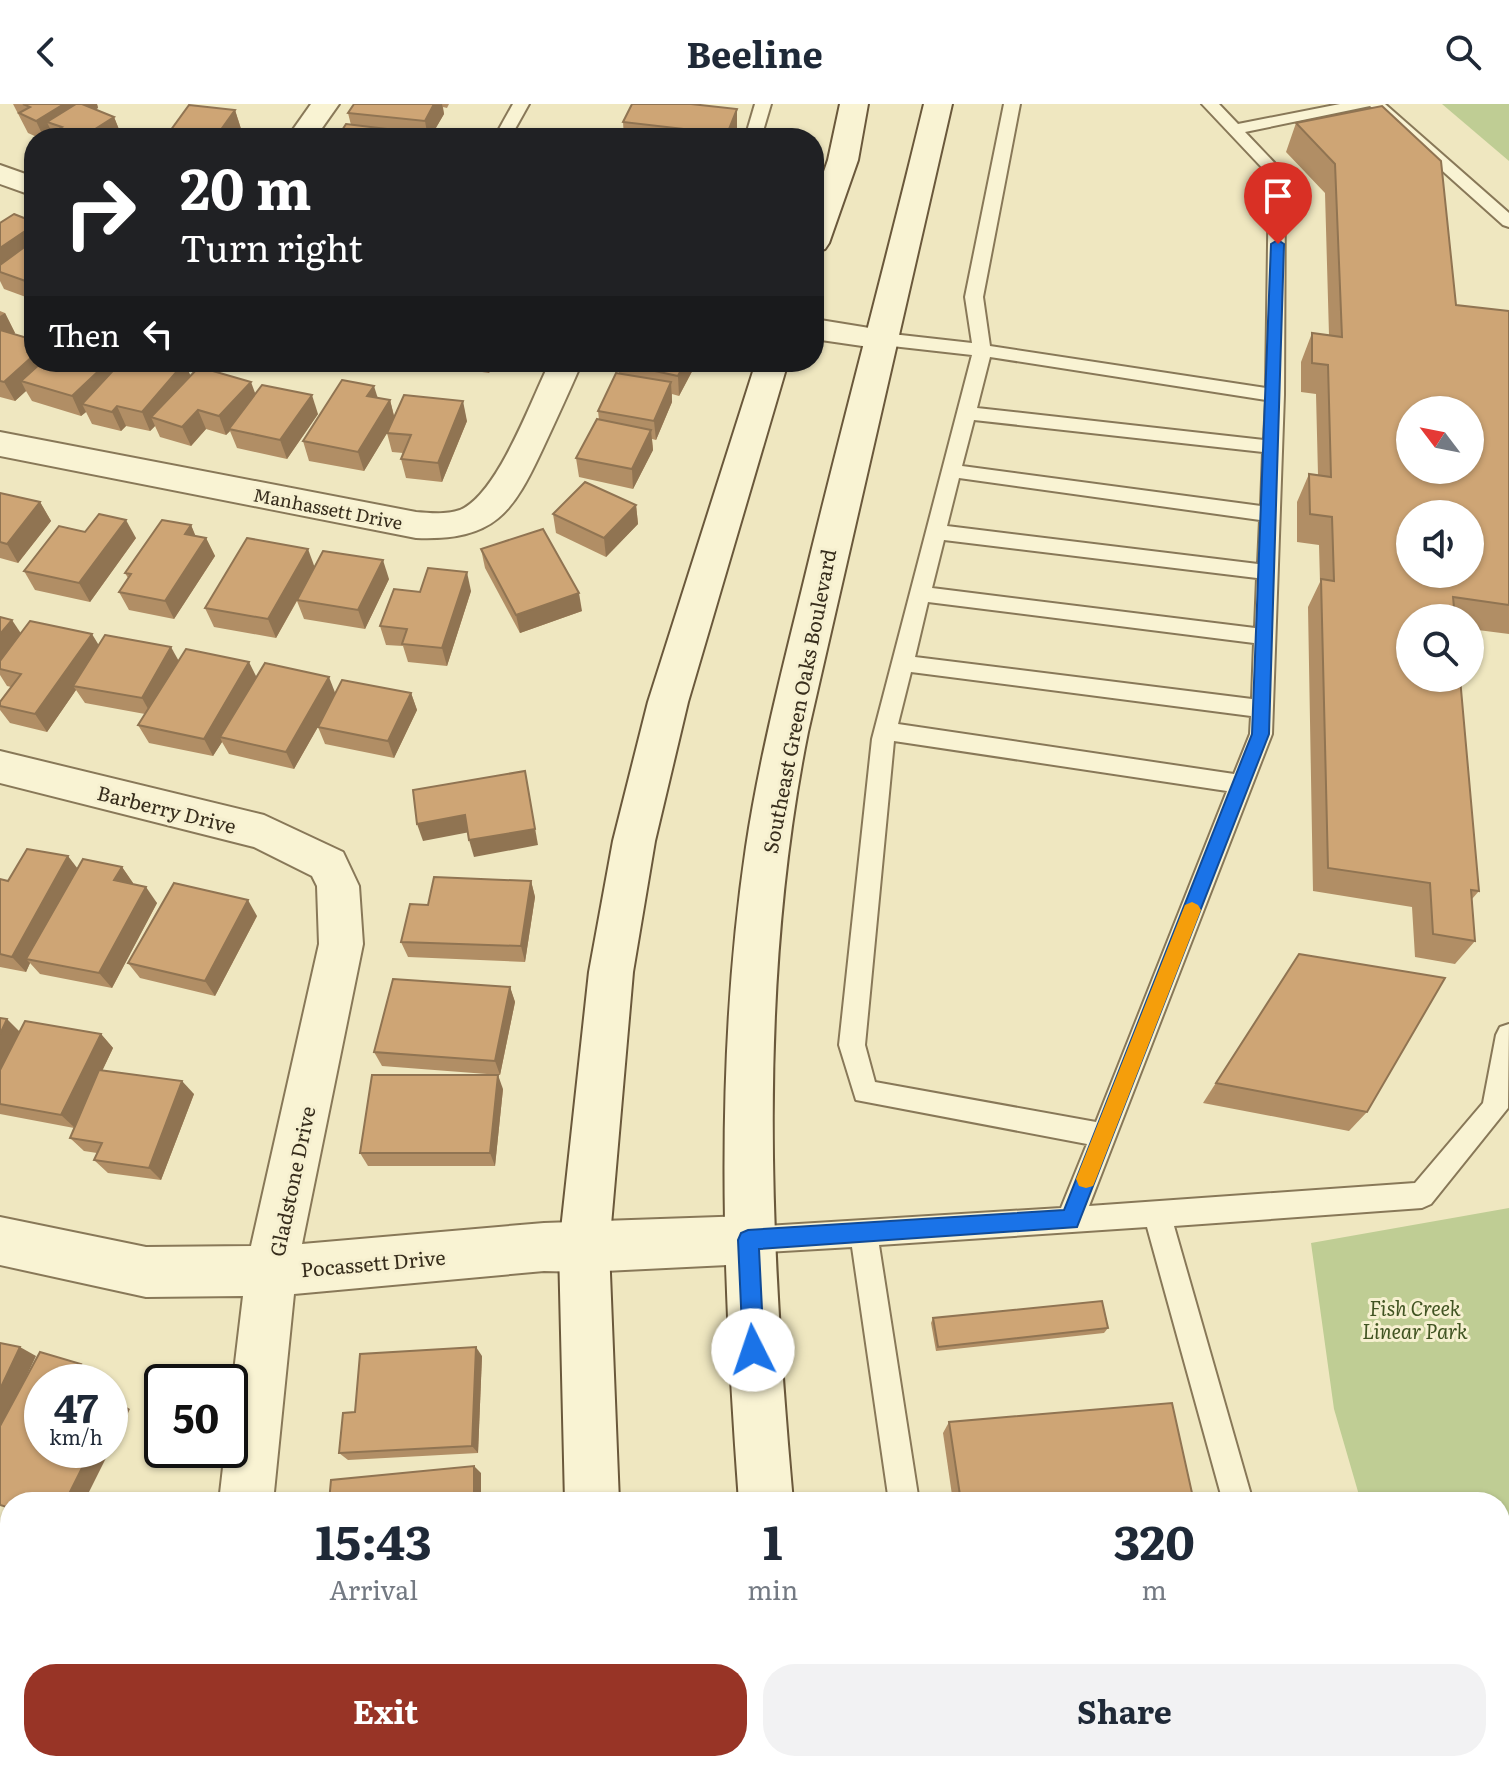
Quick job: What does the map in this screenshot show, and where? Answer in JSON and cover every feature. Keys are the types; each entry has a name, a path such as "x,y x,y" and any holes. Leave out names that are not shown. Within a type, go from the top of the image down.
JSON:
{"main road":[{"path":"308,128 325,104"},
{"path":"824,194 843,160 854,104"},
{"name":"Southeast Green Oaks Boulevard","path":"765,1492 751,1323 748,1240 749,1023 767,846 826,561 883,339 938,104"},
{"path":"0,174 24,183"},
{"path":"824,330 883,339"},
{"name":"Manhassett Drive","path":"0,444 416,525 450,526 470,522 496,503 507,488 561,372"},
{"path":"592,1492 584,1248 611,972 634,841 668,702 769,372"},
{"name":"Barberry Drive","path":"0,767 264,832 328,864"},
{"name":"Gladstone Drive","path":"247,1492 271,1271 341,944 338,886 328,864"},
{"name":"Pocassett Drive","path":"0,1241 146,1272 271,1271 544,1247 748,1240"}],"lane":[{"path":"508,128 521,104"},
{"path":"756,128 762,104"},
{"path":"1012,104 974,297 982,352 885,731 852,1045 865,1092 1103,1135"},
{"path":"1070,1220 1261,734 1275,395 1277,174 1210,104"},
{"path":"1235,129 1363,104"},
{"path":"1376,104 1509,222"},
{"path":"883,339 1275,395"},
{"path":"968,413 1273,447"},
{"path":"953,471 1269,514"},
{"path":"937,532 1267,572"},
{"path":"920,594 1265,637"},
{"path":"903,663 1262,709"},
{"path":"885,731 1241,784"},
{"path":"748,1240 1422,1195 1495,1108 1509,1035"},
{"path":"1157,1214 1235,1492"},
{"path":"864,1234 903,1492"}],"green space":[{"path":"1442,104 1509,104 1509,161"},
{"name":"Fish Creek Linear Park","path":"1509,1208 1509,1492 1358,1492 1334,1409 1311,1243"}],"building":[{"path":"23,104 64,104 36,121 19,113 30,107"},
{"path":"76,104 114,117 97,128 60,128 47,122"},
{"path":"354,104 434,104 425,121 348,113"},
{"path":"632,104 691,104 737,109 729,128 675,128 623,122"},
{"path":"189,105 235,110 222,128 172,128"},
{"path":"1382,106 1441,161 1456,305 1509,311 1509,605 1453,597 1454,604 1396,604 1396,692 1461,692 1479,891 1471,890 1475,941 1433,934 1430,883 1328,868 1321,579 1334,581 1332,517 1310,514 1309,474 1331,477 1328,365 1312,363 1312,333 1342,337 1335,164 1296,123"},
{"path":"346,124 379,128 343,128"},
{"path":"14,214 24,218 24,232 0,248 0,223"},
{"path":"24,247 24,280 0,272 0,265"},
{"path":"0,330 24,337 24,364 4,382 0,381"},
{"path":"31,372 97,372 72,396 21,381"},
{"path":"112,372 176,372 142,412 117,406 112,412 82,404"},
{"path":"194,372 216,372 251,382 219,416 198,410 182,427 151,417"},
{"path":"660,372 680,372 678,376"},
{"path":"616,373 671,382 654,421 598,411"},
{"path":"342,380 374,386 367,396 390,400 358,452 303,441"},
{"path":"262,385 312,395 280,440 229,429"},
{"path":"404,395 463,401 438,463 401,459 411,435 387,433"},
{"path":"597,419 651,430 632,469 576,458"},
{"path":"585,482 636,505 604,538 553,514"},
{"path":"0,493 40,502 7,544 0,542"},
{"path":"99,514 126,520 79,583 24,571 59,526 85,532"},
{"path":"162,520 191,525 185,534 206,538 165,601 119,592 131,574 125,573"},
{"path":"543,529 579,593 516,615 481,549"},
{"path":"247,538 308,549 268,619 205,608"},
{"path":"323,551 383,560 358,610 297,600"},
{"path":"428,568 467,572 442,648 402,644 407,629 380,626 394,589 420,592"},
{"path":"0,617 12,620 0,634"},
{"path":"30,621 92,634 35,714 0,706 21,674 0,669 0,661"},
{"path":"105,635 171,647 142,698 73,686"},
{"path":"186,649 249,662 204,739 138,725"},
{"path":"265,663 329,677 286,752 220,737"},
{"path":"342,680 411,693 388,741 318,727"},
{"path":"525,771 535,829 469,840 465,815 417,824 413,790"},
{"path":"27,849 68,856 12,957 0,954 0,879 8,881"},
{"path":"83,859 122,867 114,880 146,887 99,973 26,959"},
{"path":"434,877 531,881 521,946 401,942 410,904 428,905"},
{"path":"174,883 248,900 205,981 128,963"},
{"path":"1299,954 1445,978 1367,1112 1216,1083"},
{"path":"393,979 510,987 495,1061 374,1052"},
{"path":"0,1018 7,1019 0,1034"},
{"path":"25,1021 101,1034 61,1115 0,1104 0,1070"},
{"path":"99,1070 182,1081 149,1168 94,1160 102,1143 70,1138"},
{"path":"372,1075 498,1075 490,1153 360,1153"},
{"path":"1102,1301 1108,1328 938,1347 933,1318"},
{"path":"0,1343 20,1347 0,1389"},
{"path":"476,1347 472,1446 339,1453 343,1413 355,1412 360,1354"},
{"path":"40,1352 81,1364 34,1364"},
{"path":"24,1382 24,1468 82,1468 70,1492 0,1492 0,1426"},
{"path":"1172,1403 1192,1492 960,1492 949,1422"},
{"path":"474,1466 474,1492 330,1492 331,1480"}],"slow traffic":[{"path":"1086,1179 1192,910"}],"route":[{"path":"753,1350 748,1240 1070,1220 1261,734 1278,244"}]}
